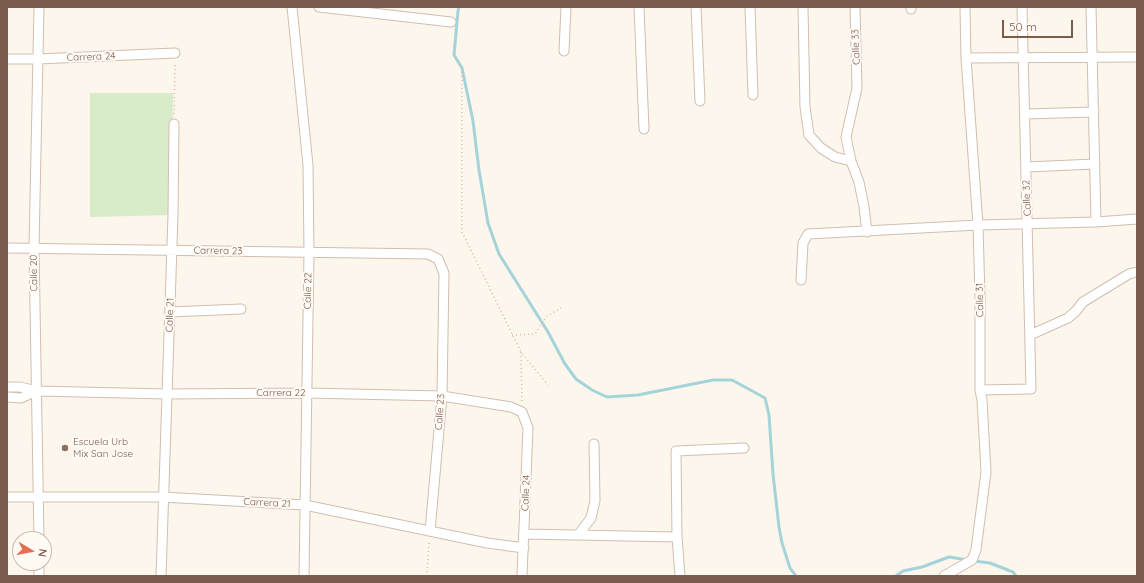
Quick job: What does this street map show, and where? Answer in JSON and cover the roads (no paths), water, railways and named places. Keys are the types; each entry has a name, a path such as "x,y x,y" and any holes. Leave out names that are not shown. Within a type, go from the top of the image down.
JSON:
{"street":[{"name":"Calle 20","path":"39,7 34,248 39,531"},
{"name":"Calle 22","path":"292,7 308,165 309,253 304,576"},
{"path":"319,7 451,22"},
{"path":"564,51 566,7"},
{"path":"639,7 644,130"},
{"path":"696,7 700,100"},
{"path":"750,7 753,96"},
{"path":"803,7 805,107 809,135 821,148 835,157 851,161"},
{"name":"Calle 33","path":"855,7 857,88 846,137 851,161 859,182 867,232"},
{"name":"Calle 31","path":"944,576 972,560 976,550 986,472 982,400 980,390 978,225 966,58 965,7"},
{"name":"Calle 32","path":"980,390 1031,389 1022,7"},
{"path":"1091,7 1096,222"},
{"name":"Carrera 24","path":"7,59 175,54"},
{"path":"966,58 1137,56"},
{"path":"1025,114 1094,112"},
{"name":"Calle 21","path":"160,576 172,250 174,124"},
{"path":"1026,167 1095,164"},
{"path":"801,280 803,243 808,234 978,225 1096,222 1137,219"},
{"name":"Carrera 23","path":"7,248 428,254"},
{"name":"Calle 23","path":"428,254 438,259 444,273 442,396 430,531"},
{"path":"1030,335 1068,318 1083,302 1129,274 1137,272"},
{"path":"170,312 241,309"},
{"name":"Carrera 22","path":"7,387 20,387 37,390 166,394 307,393 442,396 511,407 522,412"},
{"name":"Carrera 22","path":"7,397 21,398 37,390"},
{"name":"Calle 24","path":"522,412 528,428 522,576"},
{"path":"579,534 591,518 595,501 594,444"},
{"path":"680,576 677,537 676,451 744,448"},
{"name":"Carrera 21","path":"7,497 162,497 305,505 487,543 524,548"},
{"path":"524,534 677,537"}],"waterway":[{"path":"459,7 454,55 462,68 473,121 488,223 499,254 548,332 565,364 576,379 592,390 607,397 638,395 713,380 732,380 765,398 769,415 773,474 779,527 782,543 790,568 796,576"},
{"path":"896,576 903,571 922,567 949,557 968,560"},
{"path":"974,561 990,563 1013,572 1016,576"}],"place":[{"name":"Escuela Urb Mix San Jose","path":"65,448"}]}
